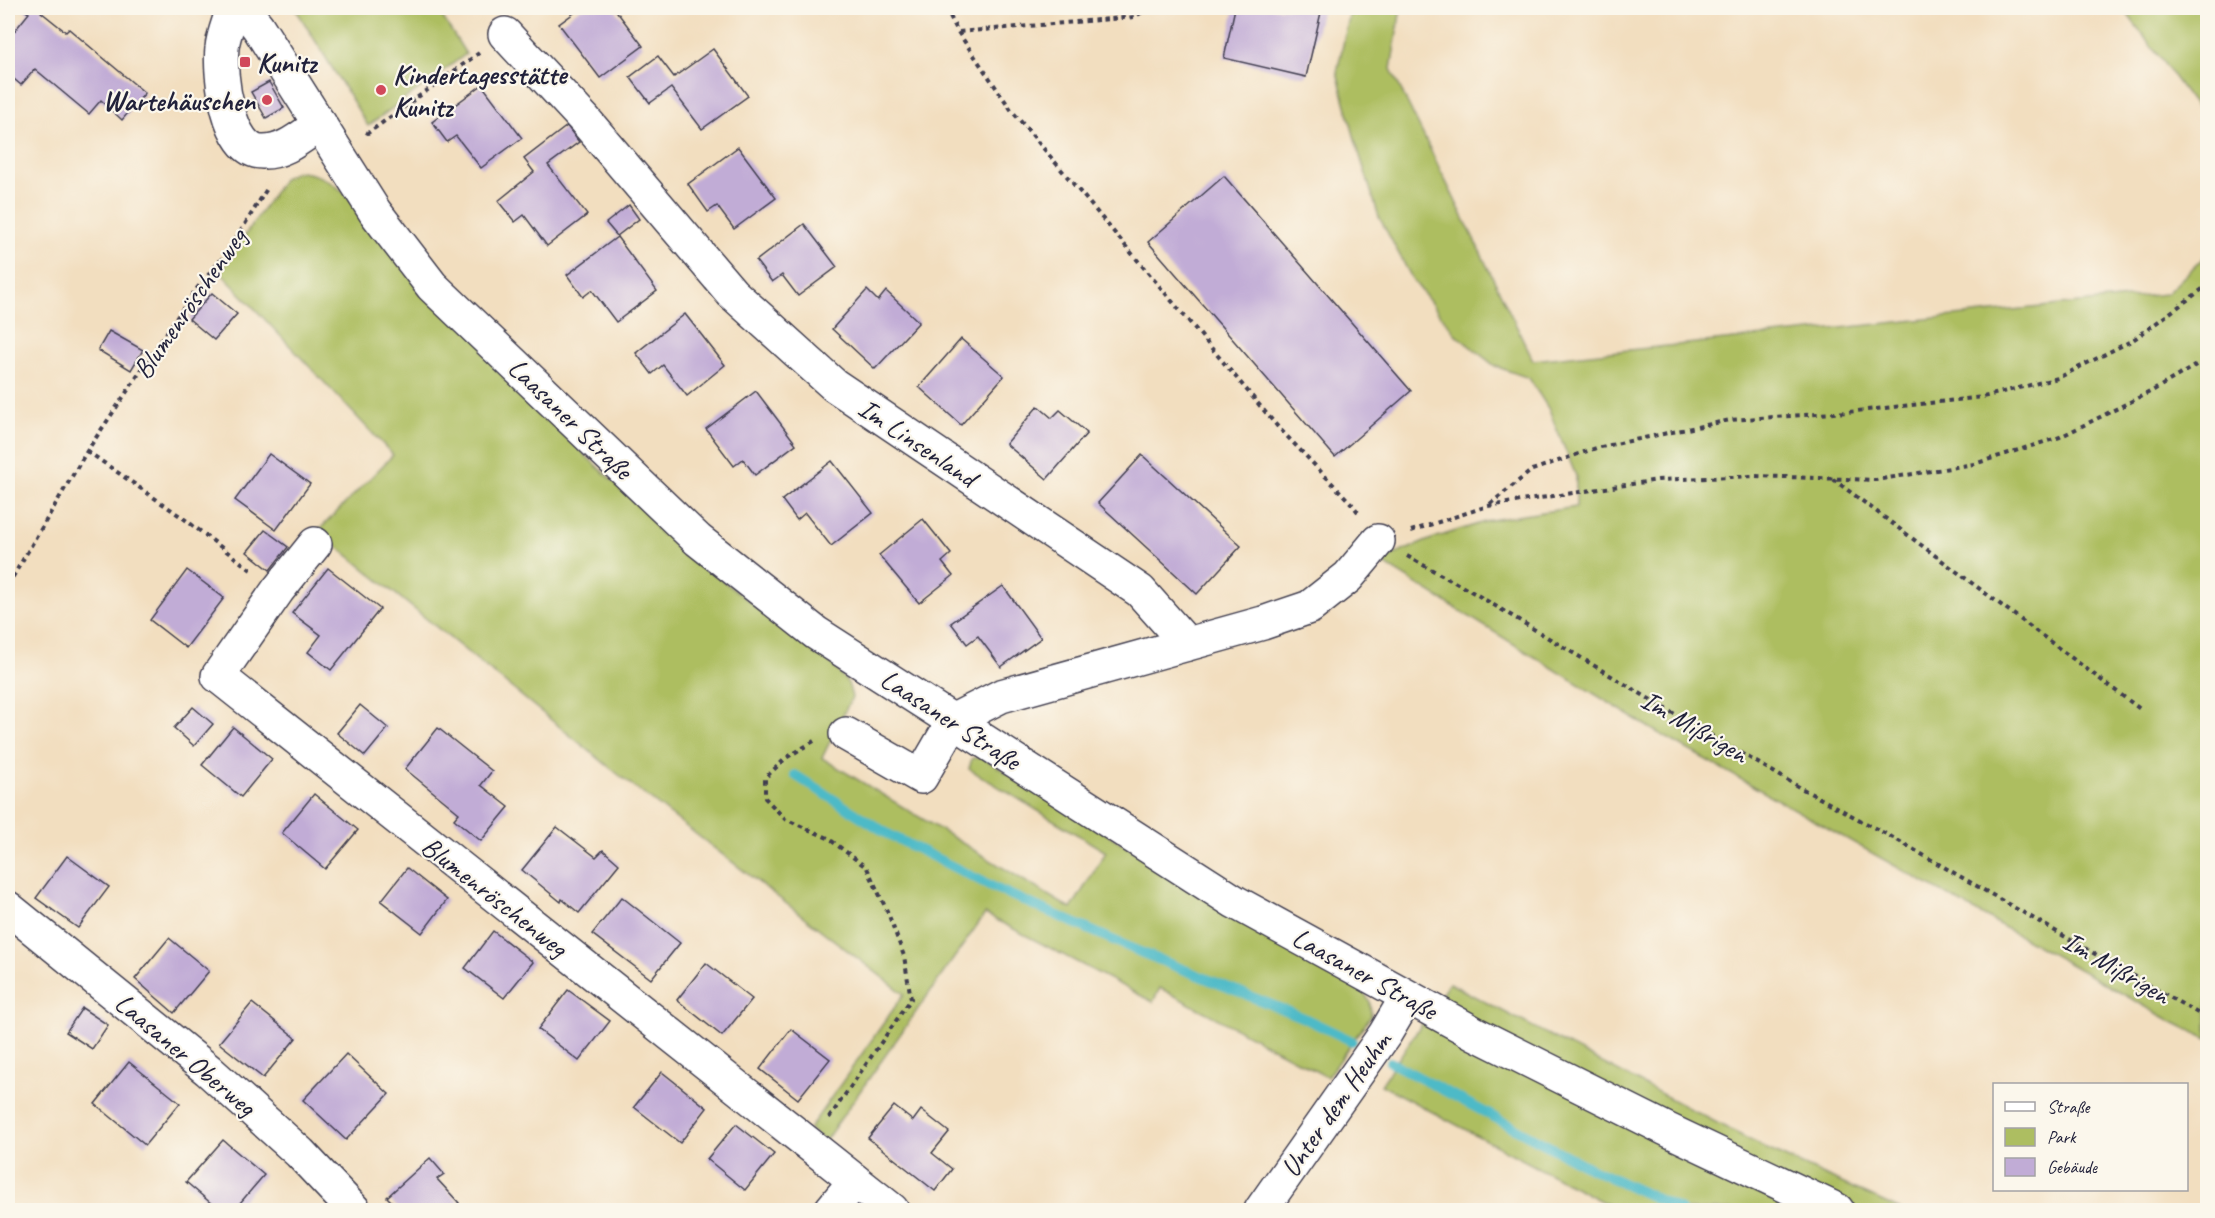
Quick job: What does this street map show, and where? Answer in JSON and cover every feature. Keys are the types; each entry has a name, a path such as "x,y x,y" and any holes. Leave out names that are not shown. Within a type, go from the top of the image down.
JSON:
{"street":[{"path":"233,8 222,47 223,79 231,124 243,144 260,153 280,150 320,124"},
{"name":"Laasaner Straße","path":"243,8 258,27 375,212 432,286 698,540 816,633 1235,902 1407,997 1666,1129 1837,1210"},
{"name":"Im Linsenland","path":"505,33 584,119 732,293 834,385 1140,591 1187,644"},
{"path":"846,734 921,777 954,720 1001,696 1263,623 1310,607 1348,577 1378,541"},
{"name":"Blumenröschenweg","path":"315,544 278,590 218,676 892,1210"},
{"name":"Laasaner Oberweg","path":"8,909 208,1070 300,1153 354,1210"},
{"name":"Unter dem Heuhm","path":"1261,1210 1385,1034 1407,997"},
{"path":"831,1210 855,1180"}],"path":[{"path":"946,8 958,32 1012,111 1277,426 1352,504"},
{"path":"958,32 1134,17 1149,8"},
{"path":"368,134 505,33"},
{"name":"Blumenröschenweg","path":"8,585 87,451 173,322 194,292 229,250 255,210 272,180 280,150"},
{"path":"1488,506 1532,470 1596,448 1730,420 1848,412 1983,397 2058,378 2133,340 2208,285"},
{"path":"1378,541 1488,506 1658,480 1755,476 1876,480 1974,464 2060,437 2152,392 2208,358"},
{"path":"87,451 183,518 278,590"},
{"path":"1833,479 2140,709"},
{"name":"Im Mißrigen","path":"1378,541 1474,593 1789,781 1897,840 2208,1019"},
{"path":"810,1146 911,999 904,956 888,913 867,868 828,838 784,819 765,798 765,778 786,758 821,738 846,734"}],"green space":[{"name":"Kindertagesstätte Kunitz","path":"295,8 437,8 466,54 368,126"},
{"path":"1351,8 1401,8 1391,69 1533,360 2166,294 2207,254 2207,1039 2171,1021 1653,730 1379,561 1434,538 1491,520 1576,507 1576,476 1548,408 1529,378 1495,366 1456,335 1413,280 1379,217 1337,72"},
{"path":"2123,8 2207,8 2207,122"},
{"path":"295,172 309,173 322,178 345,193 587,457 711,572 833,665 848,683 852,697 822,758 1071,909 1106,852 969,769 972,758 983,758 1363,991 1370,1002 1371,1016 1327,1077 1160,988 1153,1002 985,914 825,1141 809,1129 904,994 619,775 318,531 393,455 220,272 284,178"},
{"path":"1449,983 1767,1149 1901,1210 1619,1210 1599,1200 1381,1085"}],"building":[{"path":"21,8 45,8 41,12 66,32 69,29 145,93 122,120 101,100 89,114 35,69 21,85 8,74 8,39 29,13"},
{"path":"581,8 614,8 643,46 600,78 559,24"},
{"path":"1235,8 1322,8 1306,77 1224,58"},
{"path":"713,49 748,96 702,129 671,88 650,103 630,77 658,56 674,77"},
{"name":"Wartehäuschen","path":"269,82 284,108 266,118 251,92"},
{"path":"482,85 522,138 481,168 456,136 447,142 432,122"},
{"path":"567,126 579,142 548,165 587,215 547,246 524,215 515,222 498,201 534,172 524,159"},
{"path":"738,147 776,198 734,229 717,206 708,212 688,184"},
{"path":"1224,176 1411,391 1335,457 1148,242"},
{"path":"629,205 639,219 617,236 606,223"},
{"path":"804,224 837,267 798,296 782,275 772,282 756,261"},
{"path":"617,237 657,291 616,322 592,290 583,297 567,275"},
{"path":"867,290 878,301 886,291 919,322 875,369 832,329"},
{"path":"212,293 237,314 214,340 189,319"},
{"path":"685,314 725,365 687,396 663,365 652,374 636,353"},
{"path":"109,331 143,350 131,370 98,350"},
{"path":"961,339 1004,376 961,425 919,387"},
{"path":"756,391 796,444 755,475 743,459 734,466 706,429"},
{"path":"1038,406 1052,418 1060,410 1087,433 1047,479 1006,444"},
{"path":"269,454 310,484 276,530 235,500"},
{"path":"1142,455 1241,546 1197,594 1098,503"},
{"path":"832,461 873,513 831,546 805,513 797,520 782,500"},
{"path":"923,519 951,554 942,562 953,576 919,603 879,555"},
{"path":"265,530 288,547 270,570 247,552"},
{"path":"328,568 380,609 331,670 308,652 321,635 292,613"},
{"path":"187,570 224,598 186,648 150,620"},
{"path":"1003,586 1041,638 1001,667 978,636 967,644 951,623"},
{"path":"360,705 388,728 365,756 337,733"},
{"path":"193,707 213,724 194,746 174,728"},
{"path":"233,727 272,759 241,797 202,765"},
{"path":"438,728 492,771 481,785 509,807 481,841 454,819 459,813 405,769"},
{"path":"314,794 358,830 325,869 282,833"},
{"path":"557,827 596,857 603,850 619,864 579,913 562,899 561,902 522,870"},
{"path":"67,856 109,887 78,928 36,898"},
{"path":"407,868 447,900 422,933 381,901"},
{"path":"622,897 680,943 651,979 592,934"},
{"path":"493,931 533,962 504,998 465,968"},
{"path":"169,938 209,971 174,1013 135,979"},
{"path":"706,963 752,999 722,1036 677,1000"},
{"path":"568,990 610,1021 579,1061 538,1029"},
{"path":"252,1003 296,1038 263,1078 219,1043"},
{"path":"82,1008 108,1025 92,1049 66,1032"},
{"path":"791,1029 830,1059 798,1099 760,1069"},
{"path":"346,1054 389,1094 346,1140 303,1100"},
{"path":"129,1062 180,1103 145,1145 95,1104"},
{"path":"662,1072 707,1108 680,1143 634,1107"},
{"path":"894,1106 913,1121 921,1110 949,1132 932,1153 952,1169 935,1191 868,1138"},
{"path":"736,1124 774,1154 745,1190 707,1159"},
{"path":"223,1140 264,1175 234,1210 219,1210 186,1182"},
{"path":"430,1158 444,1174 437,1179 459,1203 449,1210 400,1210 387,1197"}],"waterway":[{"path":"795,775 888,834 997,889 1140,952 1304,1018 1352,1041"},
{"path":"1390,1062 1588,1167 1681,1210"}],"place":[{"name":"Kunitz","path":"245,62"},
{"name":"Kindertagesstätte Kunitz","path":"381,90"},
{"name":"Wartehäuschen","path":"267,100"}]}
